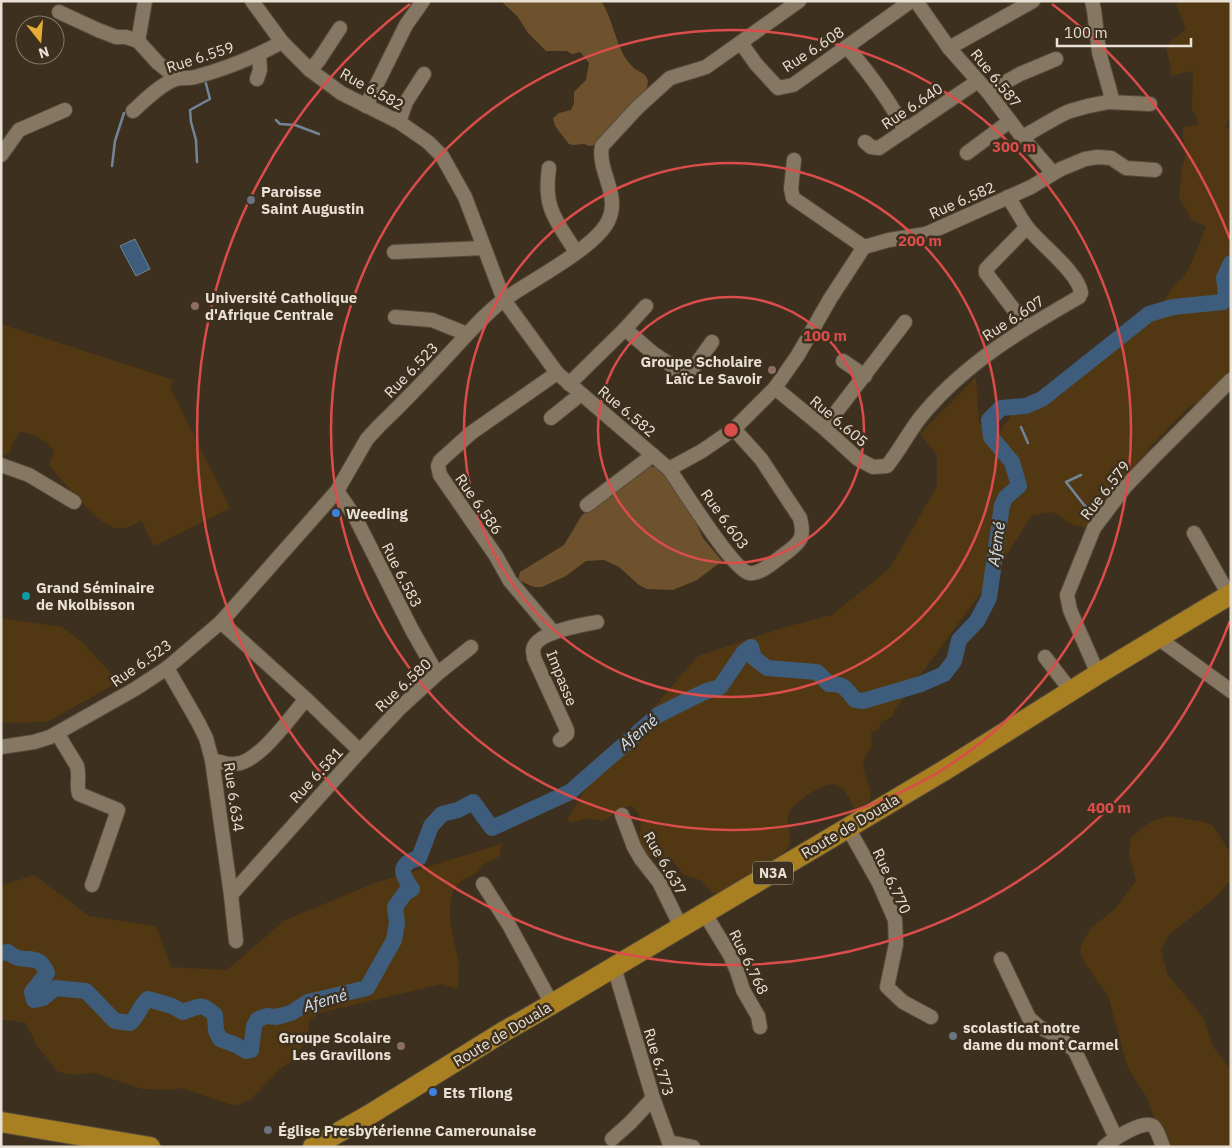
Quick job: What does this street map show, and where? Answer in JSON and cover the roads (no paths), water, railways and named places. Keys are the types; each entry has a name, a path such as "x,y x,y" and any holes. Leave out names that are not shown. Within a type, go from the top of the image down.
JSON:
{"highway":[{"name":"Route de Douala","path":"313,1147 337,1141 503,1032 945,770 1098,674 1230,595"},
{"path":"1,1122 150,1147"}],"street":[{"path":"138,41 145,1"},
{"path":"366,106 406,25 423,1"},
{"name":"Rue 6.523","path":"1,747 34,742 57,733 136,689 167,668 221,622 337,491 368,440 467,334 504,300 594,240 603,230 612,212 612,196 601,154 602,146 637,108 670,78 706,67 799,1"},
{"name":"Rue 6.608","path":"741,43 756,64 778,88 793,85 912,1"},
{"name":"Rue 6.587","path":"916,1 949,48 988,92 1053,174"},
{"path":"949,48 1033,1"},
{"path":"1092,1 1099,52 1111,95 1108,102"},
{"name":"Rue 6.582","path":"256,3 282,42 310,70 341,93 399,122 428,142 442,156 465,198 504,300 557,373 670,469"},
{"path":"59,12 116,37 126,37 138,41 158,63 177,78"},
{"path":"310,70 319,60 340,28"},
{"name":"Rue 6.559","path":"132,111 160,88 177,78 199,76 259,55 282,42"},
{"path":"847,47 874,80 905,131"},
{"path":"257,79 260,70 259,55"},
{"path":"988,92 1020,74 1056,59"},
{"path":"399,122 406,102 424,74"},
{"name":"Rue 6.640","path":"865,142 871,148 879,148 978,81"},
{"path":"1022,136 1070,112 1097,104 1108,102 1150,104"},
{"path":"1,155 19,130 65,110"},
{"path":"967,153 1010,121"},
{"name":"Rue 6.582","path":"864,247 889,240 926,234 1030,187 1085,159 1111,158 1126,168 1155,170"},
{"path":"670,469 734,430 775,388 798,355 830,299 864,247 794,198 791,189 794,160"},
{"path":"550,168 547,186 548,199 553,216 576,252"},
{"name":"Rue 6.607","path":"887,466 898,453 923,414 965,371 997,347 1081,294 1068,270 1027,226 1008,197"},
{"path":"1027,226 986,269 986,273 1027,328"},
{"path":"394,252 484,248"},
{"path":"569,384 646,306"},
{"path":"395,317 432,320 467,334"},
{"path":"824,428 905,322"},
{"path":"625,329 654,354 671,365 677,372 684,375 694,367 712,342"},
{"path":"843,361 865,376"},
{"name":"Rue 6.586","path":"553,632 510,581 492,550 440,475 438,466 440,461 471,433 557,373"},
{"name":"Rue 6.579","path":"1098,674 1070,610 1068,595 1094,528 1125,487 1231,380"},
{"name":"Rue 6.605","path":"775,388 824,428 850,453 873,467 887,466"},
{"path":"551,418 581,394"},
{"name":"Rue 6.603","path":"670,469 718,541 742,568 749,573 763,569 794,547 802,538 803,527 800,518 761,459 734,430"},
{"path":"586,505 653,454"},
{"path":"1,465 29,475 74,502"},
{"name":"Rue 6.583","path":"337,491 355,517 412,630 438,674"},
{"path":"1194,533 1230,595"},
{"name":"Rue 6.581","path":"221,622 360,751 231,895"},
{"path":"553,632 597,622"},
{"name":"Impasse","path":"553,632 539,640 533,650 534,658 567,730 567,734 560,740"},
{"path":"1158,638 1231,691"},
{"name":"Rue 6.580","path":"360,751 400,708 471,647"},
{"path":"1045,657 1071,691"},
{"name":"Rue 6.634","path":"167,668 198,722 212,760 236,941"},
{"path":"212,760 236,764 254,757 265,747 306,699"},
{"path":"57,733 77,766 79,772 76,788 78,794 118,810 92,885"},
{"name":"Rue 6.637","path":"622,815 634,848 659,882 681,927"},
{"name":"Rue 6.770","path":"848,828 878,883 895,920 896,944 887,987 902,1002 931,1017"},
{"path":"483,884 509,925 552,1004"},
{"name":"Rue 6.768","path":"705,914 730,955 743,990 758,1016 760,1027"},
{"path":"1001,958 1029,1018 1039,1027 1056,1035 1075,1051 1116,1138"},
{"name":"Rue 6.773","path":"614,967 653,1098 670,1144 693,1147"},
{"path":"612,1139 653,1098"},
{"path":"1104,1147 1116,1138 1143,1124 1150,1124 1155,1127 1163,1147"}],"water":[{"path":"135,239 150,269 136,276 120,246"}],"waterway":[{"path":"197,162 196,140 190,110 210,99 205,80"},
{"path":"112,166 115,141 124,113"},
{"path":"276,120 280,124 295,125 319,134"},
{"name":"Afemé","path":"1,953 8,952 19,958 34,960 43,966 47,973 32,992 34,1000 43,998 55,988 86,991 115,1021 130,1023 148,999 172,1006 183,1012 200,1006 215,1015 216,1031 220,1039 246,1051 251,1050 254,1026 258,1019 291,1013 308,1002 367,988 394,940 397,923 395,907 405,893 412,889 405,879 404,866 412,860 419,858 431,826 442,814 458,810 473,802 492,828 570,792 658,715 704,692 720,687 744,652 751,647 754,658 767,668 817,672 829,684 844,688 855,700 863,701 921,684 944,674 954,661 959,640 977,621 989,598 1002,505 1006,497 1019,486 1012,462 991,437 989,420 1001,408 1026,406 1042,399 1149,314 1173,307 1223,302 1226,294 1224,278 1231,263"},
{"path":"1021,427 1028,443"},
{"path":"1081,475 1066,482 1084,505 1098,514"}],"place":[{"name":"Paroisse Saint Augustin","path":"251,200"},
{"name":"Université Catholique d'Afrique Centrale","path":"195,306"},
{"name":"Groupe Scholaire Laïc Le Savoir","path":"772,370"},
{"name":"Weeding","path":"336,513"},
{"name":"Grand Séminaire de Nkolbisson","path":"26,596"},
{"name":"scolasticat notre dame du mont Carmel","path":"953,1036"},
{"name":"Groupe Scolaire Les Gravillons","path":"401,1046"},
{"name":"Ets Tilong","path":"433,1092"},
{"name":"Église Presbytérienne Camerounaise","path":"268,1130"}]}
